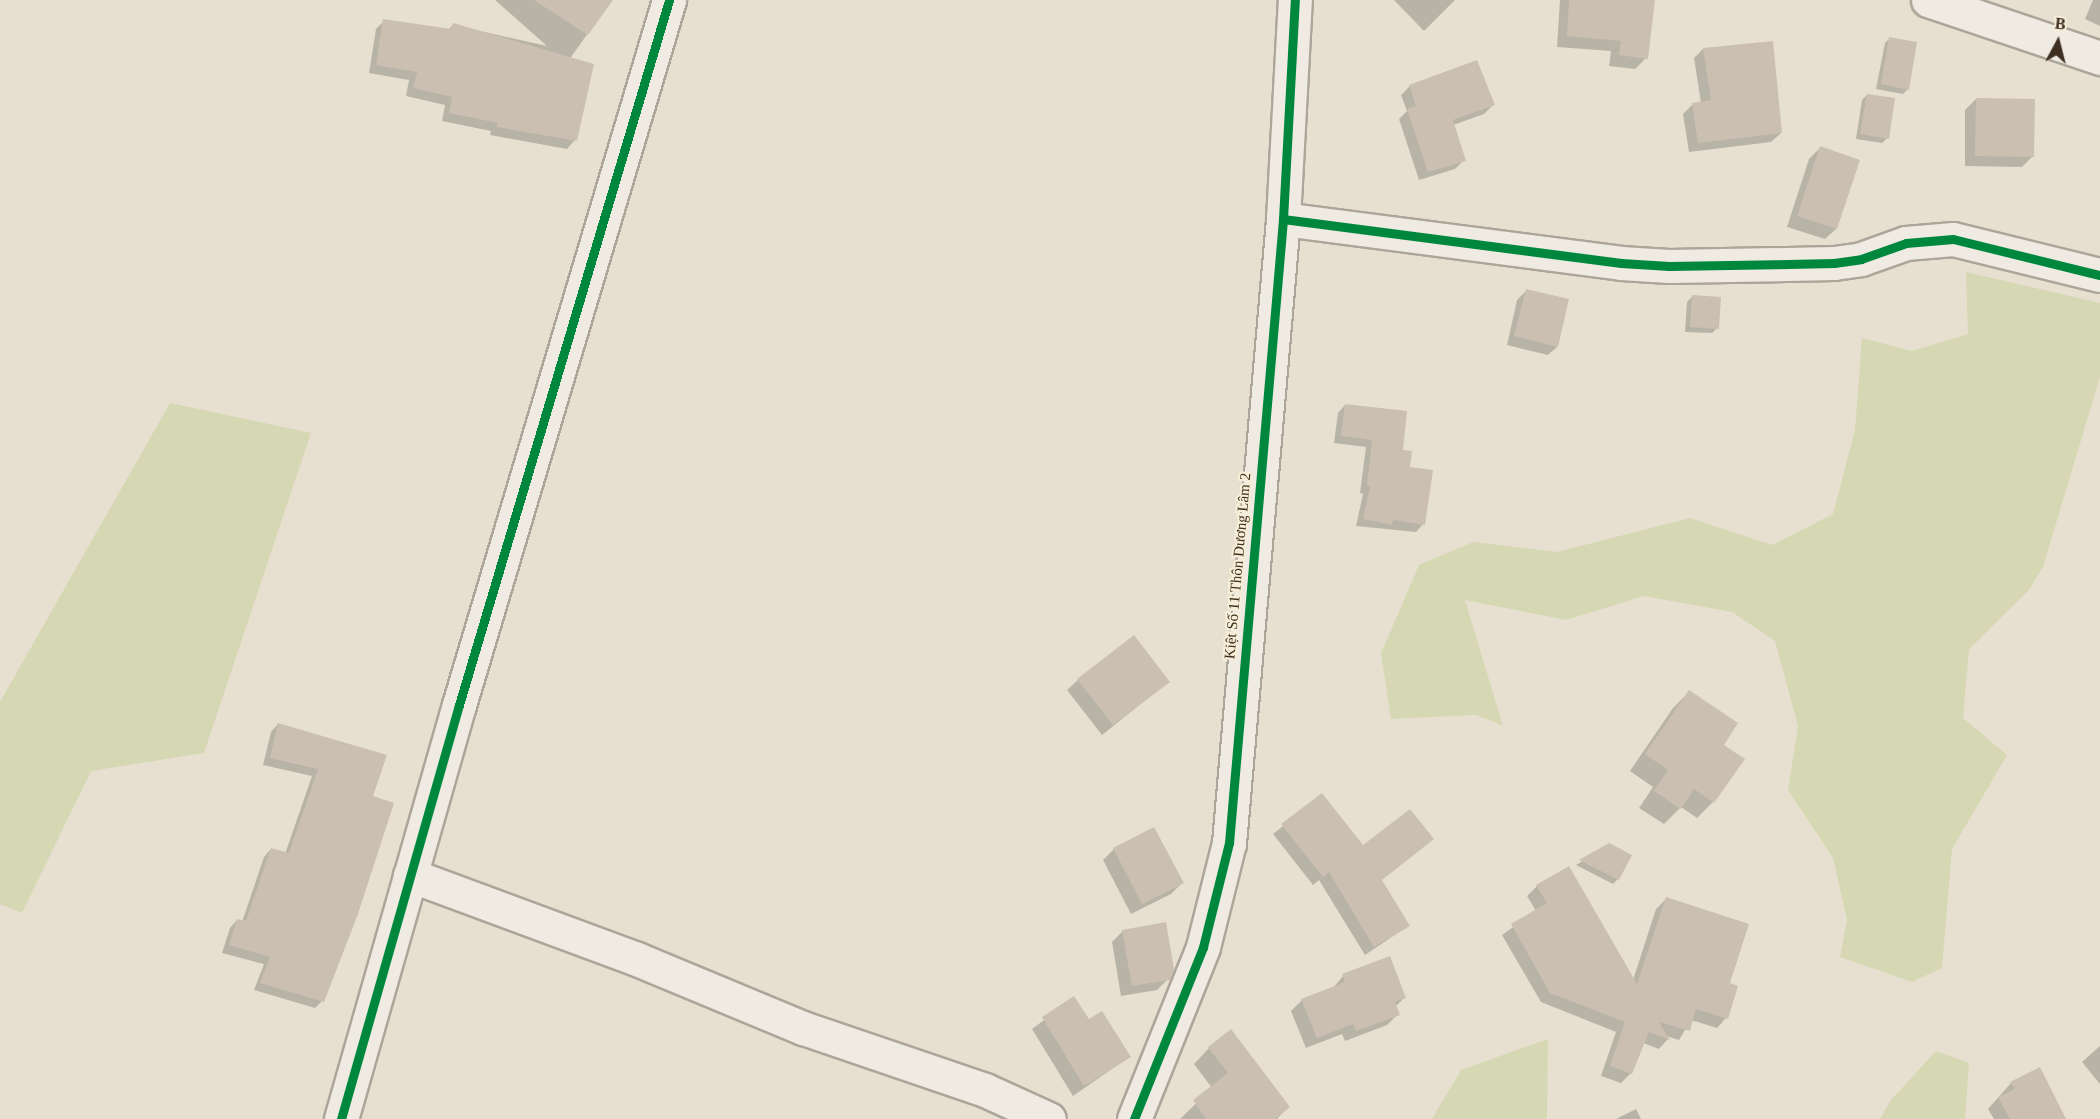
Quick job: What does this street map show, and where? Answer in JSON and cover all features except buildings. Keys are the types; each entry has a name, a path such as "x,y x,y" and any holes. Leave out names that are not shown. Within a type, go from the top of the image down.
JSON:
{"street":[{"path":"341,1119 410,875 669,0"},
{"name":"Kiệt Số 11 Thôn Dương Lâm 2","path":"1134,1119 1203,947 1229,843 1283,219 1295,0"},
{"path":"1928,0 1977,8 2100,58"},
{"path":"1283,219 1621,263 1669,266 1834,263 1861,259 1906,243 1953,239 2100,275"},
{"path":"410,875 637,959 803,1028 985,1090 1049,1119"}],"green space":[{"path":"1966,272 2100,303 2100,377 2043,567 2028,591 1969,649 1963,718 2007,755 1952,849 1942,968 1912,982 1840,957 1847,920 1833,858 1788,790 1798,726 1775,641 1732,612 1644,596 1566,620 1465,600 1503,726 1476,715 1391,719 1381,653 1419,565 1473,542 1557,552 1690,518 1772,545 1833,514 1855,430 1862,338 1912,351 1968,334"},
{"path":"170,403 311,433 204,753 91,771 22,913 0,904 0,702"},
{"path":"1548,1039 1547,1119 1432,1119 1461,1070"},
{"path":"1936,1051 1969,1063 1965,1119 1880,1119 1891,1100"}],"cycle path":[{"path":"341,1119 459,705 669,0"},
{"path":"1134,1119 1203,947 1229,843 1283,219 1295,0"},
{"path":"1283,219 1621,263 1669,266 1834,263 1861,259 1906,243 1953,239 2100,275"}]}
